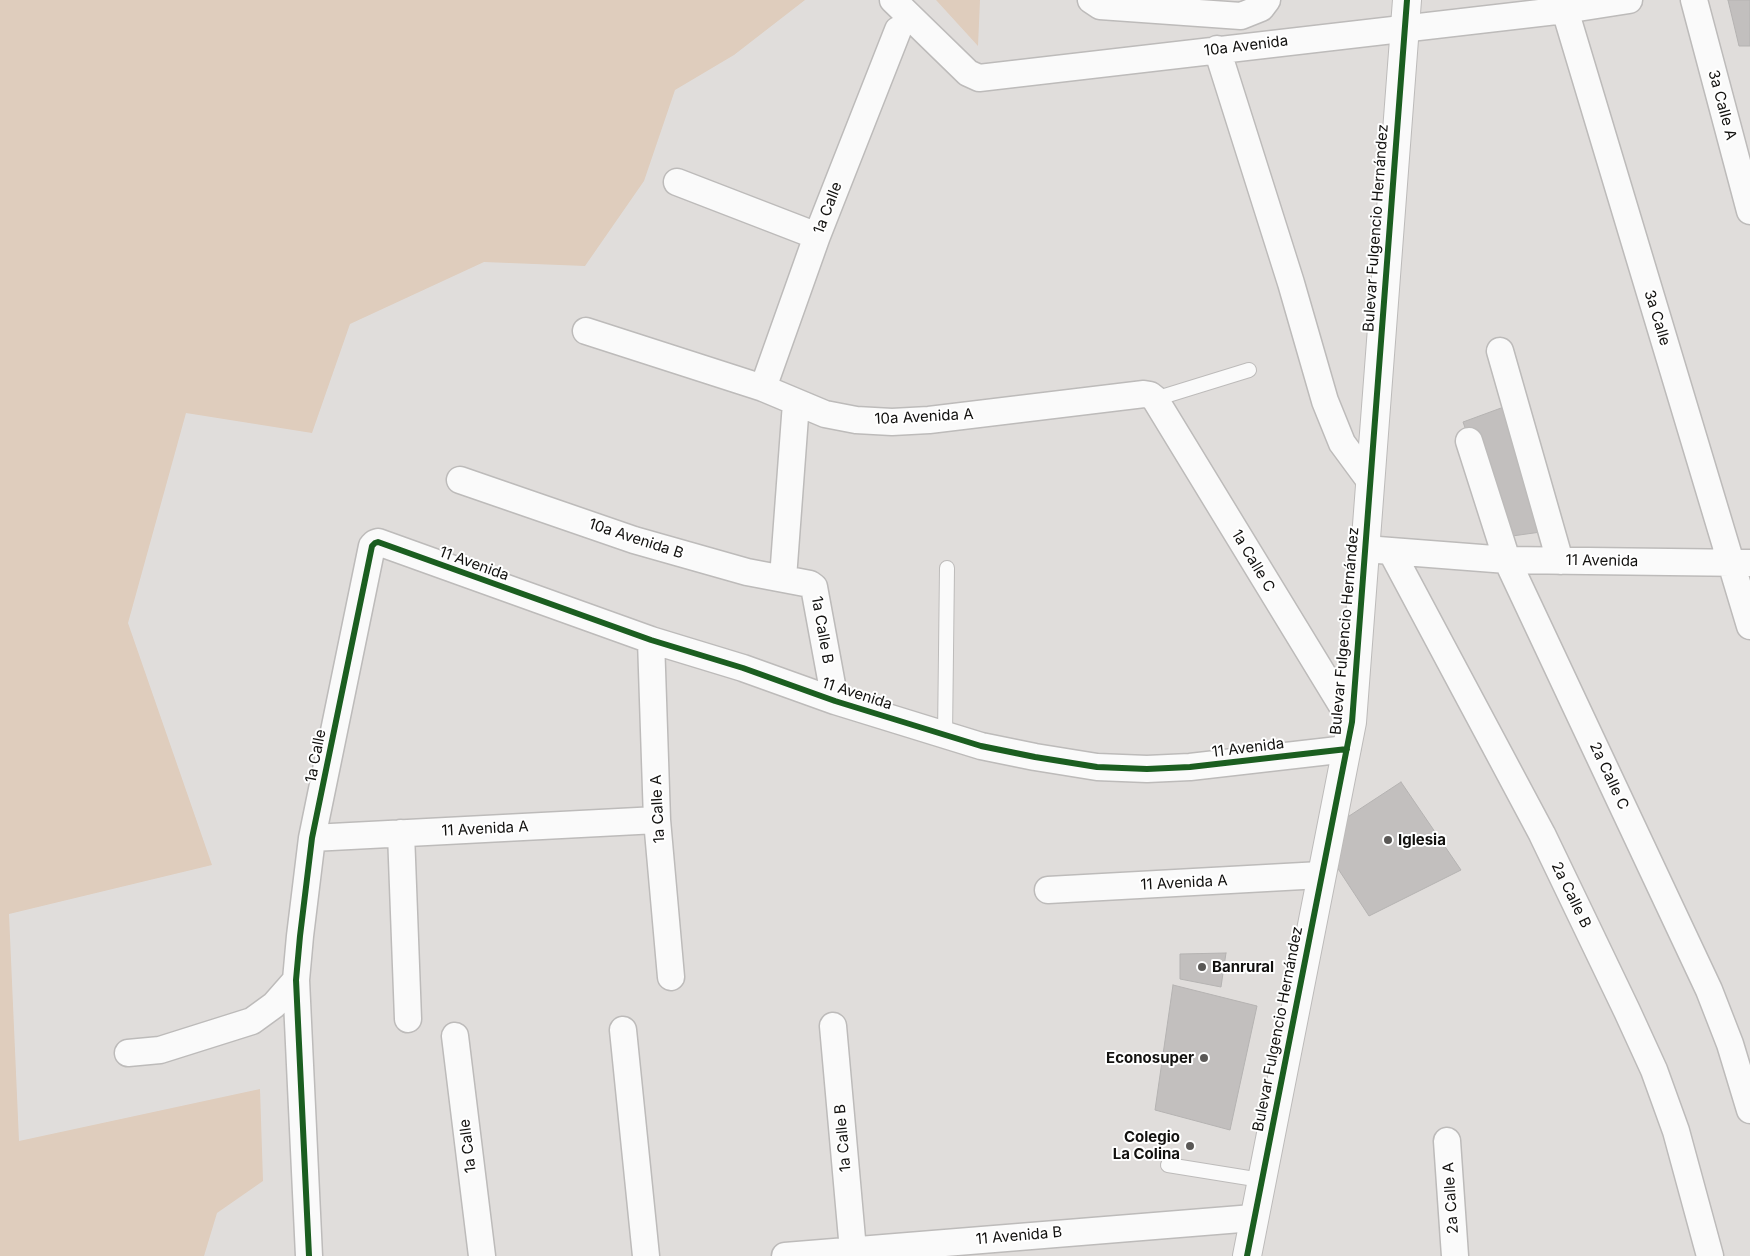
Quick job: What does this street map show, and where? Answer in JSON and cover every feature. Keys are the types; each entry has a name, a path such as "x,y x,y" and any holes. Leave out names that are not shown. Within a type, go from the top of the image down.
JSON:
{"street":[{"name":"10a Avenida","path":"893,0 968,73 980,78 1565,10 1629,0"},
{"path":"1091,0 1100,6 1241,16 1262,8 1267,0"},
{"name":"Bulevar Fulgencio Hernández","path":"1247,1256 1347,749 1378,550 1370,481 1407,0"},
{"name":"3a Calle A","path":"1694,0 1750,211"},
{"name":"3a Calle","path":"1565,10 1740,563 1750,626"},
{"name":"1a Calle","path":"763,388 817,236 898,30"},
{"path":"1217,50 1288,274 1325,401 1342,443 1370,481"},
{"path":"677,182 817,236"},
{"name":"10a Avenida A","path":"586,331 763,388 796,403 840,418 892,422 929,420 1144,394 1150,395 1155,399"},
{"path":"1500,351 1560,561"},
{"name":"1a Calle C","path":"1155,399 1352,722"},
{"path":"783,578 796,403"},
{"name":"2a Calle C","path":"1469,441 1507,560 1710,990 1730,1044 1750,1110"},
{"name":"10a Avenida B","path":"460,480 634,540 747,572 810,584 814,587"},
{"name":"11 Avenida","path":"378,542 651,640 743,668 835,701 981,746 1097,767 1139,768 1190,767 1347,749"},
{"name":"1a Calle","path":"309,1256 296,980 300,936 312,838 372,546 378,542"},
{"name":"11 Avenida","path":"1378,550 1507,560 1740,563"},
{"name":"2a Calle B","path":"1378,550 1542,834 1627,1011 1654,1070 1676,1131 1710,1256"},
{"name":"1a Calle B","path":"814,587 835,701"},
{"name":"1a Calle A","path":"651,640 657,820 671,977"},
{"name":"11 Avenida A","path":"312,838 657,820"},
{"path":"401,834 408,1018"},
{"name":"11 Avenida A","path":"1048,890 1321,875"},
{"path":"128,1053 160,1050 252,1021 274,1005 296,980"},
{"name":"1a Calle B","path":"832,1026 853,1250"},
{"path":"622,1030 646,1256"},
{"name":"1a Calle","path":"455,1036 482,1256"},
{"name":"2a Calle A","path":"1447,1141 1455,1256"},
{"name":"11 Avenida B","path":"786,1256 1253,1218"}],"lane":[{"path":"1155,399 1248,370"},
{"path":"945,736 947,568"},
{"path":"1168,1165 1261,1180"}],"shaded area":[{"path":"0,0 805,0 734,55 675,90 644,181 585,266 484,262 350,324 312,433 186,413 128,623 212,865 9,914 19,1141 260,1089 263,1181 217,1213 204,1256 0,1256"},
{"path":"936,0 980,0 978,46"}],"building":[{"path":"1728,0 1750,0 1750,46 1739,46"},
{"path":"1512,404 1548,531 1505,537 1463,422"},
{"name":"Iglesia","path":"1401,782 1461,870 1369,916 1331,858 1340,822"},
{"name":"Banrural","path":"1226,953 1221,987 1180,979 1180,954"},
{"name":"Econosuper","path":"1173,985 1257,1006 1230,1130 1155,1110"}],"cycle path":[{"path":"1247,1256 1352,722 1407,0"},
{"path":"309,1256 296,980 300,936 312,838 372,546 375,543 378,542 651,640 743,668 835,701 981,746 1097,767 1147,769 1190,767 1347,749"}],"place":[{"name":"Iglesia","path":"1388,840"},
{"name":"Banrural","path":"1202,967"},
{"name":"Econosuper","path":"1204,1058"},
{"name":"Colegio La Colina","path":"1190,1146"}]}
